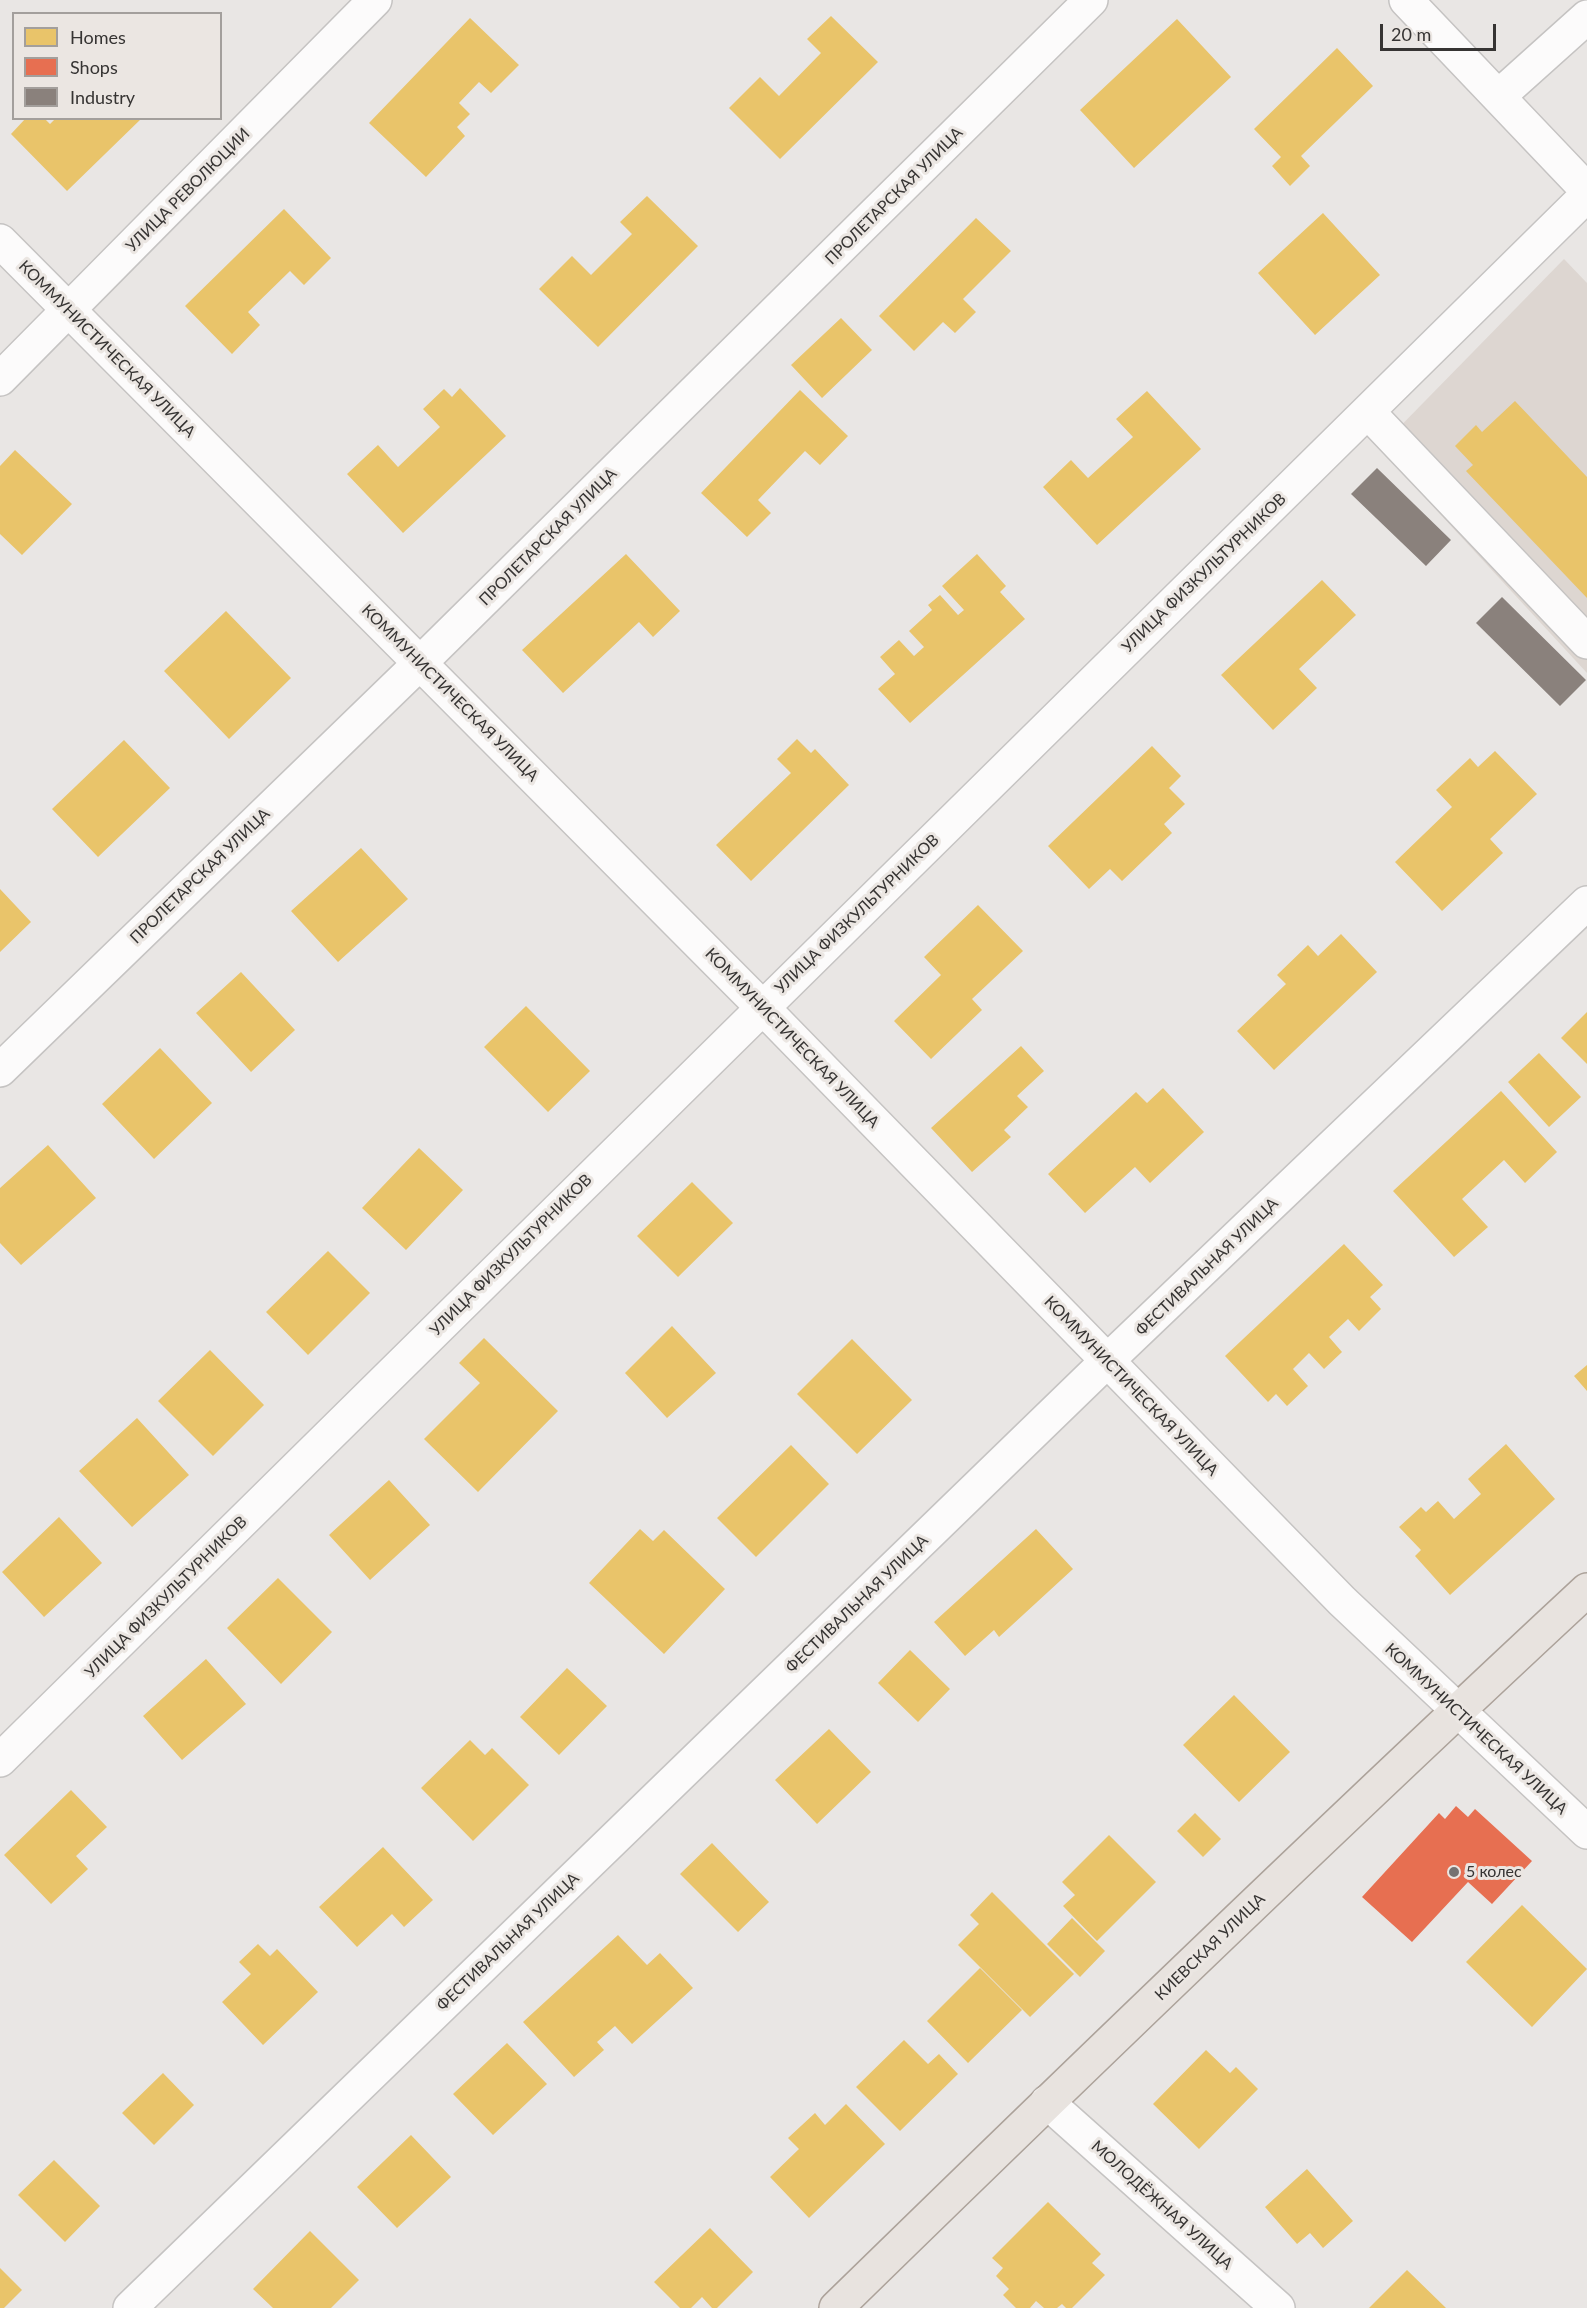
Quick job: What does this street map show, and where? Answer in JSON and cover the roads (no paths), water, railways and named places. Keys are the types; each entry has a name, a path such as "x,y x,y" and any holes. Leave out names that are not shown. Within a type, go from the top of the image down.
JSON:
{"main road":[{"name":"КИЕВСКАЯ УЛИЦА","path":"836,2308 1047,2102 1587,1590"}],"street":[{"name":"УЛИЦА РЕВОЛЮЦИИ","path":"0,380 375,0"},
{"name":"ПРОЛЕТАРСКАЯ УЛИЦА","path":"0,1070 420,663 1091,0"},
{"path":"1406,0 1587,190"},
{"path":"1499,96 1587,17 1571,0"},
{"name":"УЛИЦА ФИЗКУЛЬТУРНИКОВ","path":"0,1760 1587,195"},
{"name":"КОММУНИСТИЧЕСКАЯ УЛИЦА","path":"0,241 762,1007 1342,1601 1587,1832"},
{"path":"1368,412 1587,642"},
{"name":"ФЕСТИВАЛЬНАЯ УЛИЦА","path":"130,2308 1107,1361 1587,903"},
{"name":"МОЛОДЁЖНАЯ УЛИЦА","path":"1047,2102 1278,2308"}],"place":[{"name":"5 колес","path":"1454,1872"}]}
